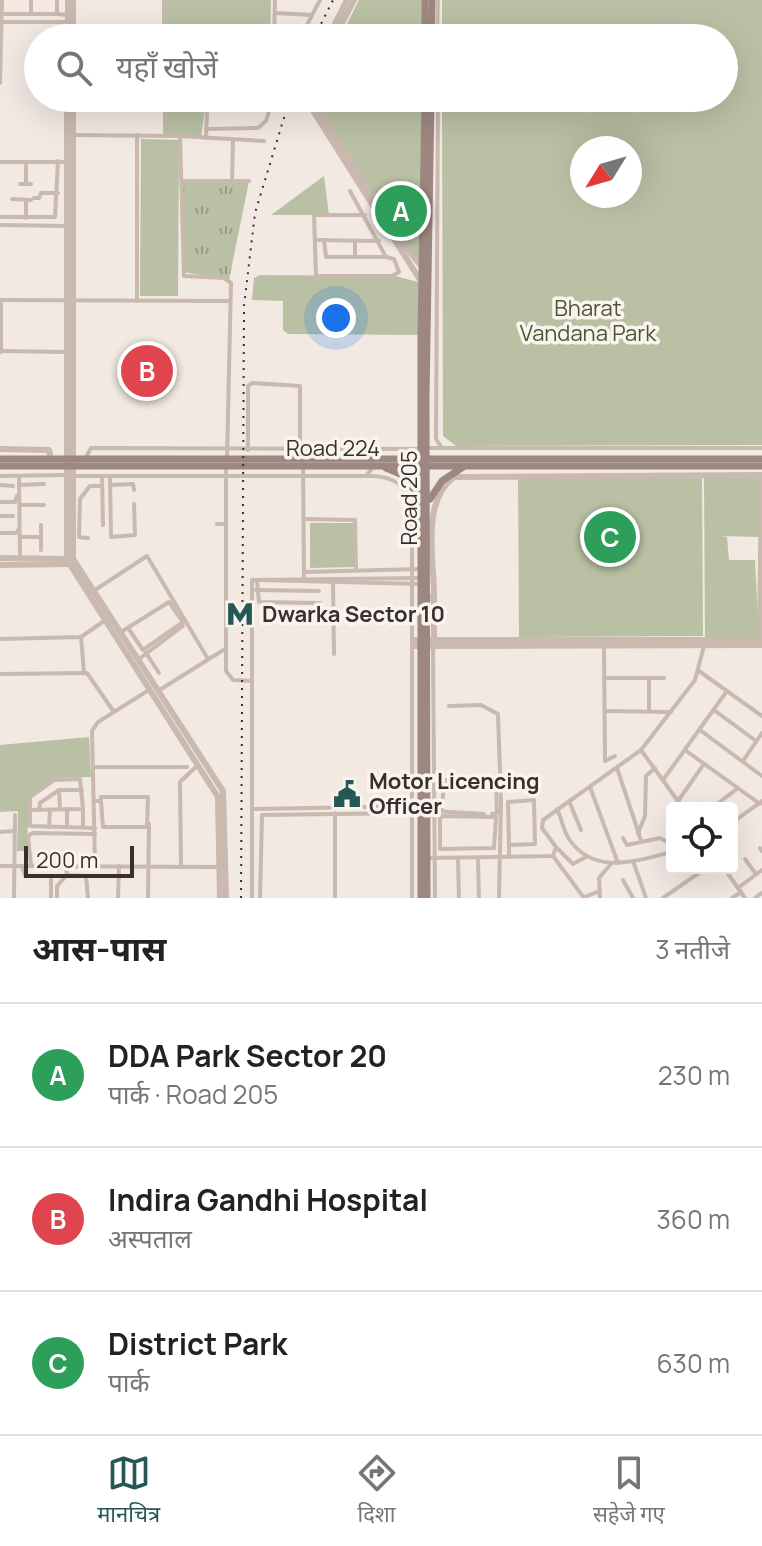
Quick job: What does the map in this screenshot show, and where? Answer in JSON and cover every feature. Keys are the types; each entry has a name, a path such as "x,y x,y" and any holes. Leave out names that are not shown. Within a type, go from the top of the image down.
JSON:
{"main road":[{"path":"425,0 429,24"},
{"path":"432,24 435,0"},
{"name":"Road 205","path":"422,447 428,112"},
{"name":"Road 205","path":"424,898 427,811 424,643 417,578 424,502 422,283 425,268"},
{"path":"400,459 422,447"},
{"name":"Road 224","path":"0,459 51,459 70,467"},
{"name":"Road 224","path":"70,467 85,459 227,463"},
{"name":"Road 224","path":"0,466 400,459 465,466 762,472"},
{"name":"Road 224","path":"303,462 378,466 425,462 762,459"},
{"path":"378,466 405,476 424,502 442,481 465,466"},
{"name":"Road 205","path":"424,502 430,598 424,643"},
{"name":"Road 205","path":"424,898 431,858 427,811"}],"street":[{"path":"0,83 2,0"},
{"path":"32,0 32,14"},
{"path":"57,0 57,14"},
{"path":"69,24 71,0"},
{"path":"70,24 71,0"},
{"path":"164,0 164,24"},
{"path":"275,0 275,24"},
{"path":"307,24 320,0"},
{"path":"335,24 347,0"},
{"path":"341,24 354,0"},
{"path":"275,13 312,15"},
{"path":"2,14 57,14 68,19"},
{"path":"1,22 68,19"},
{"path":"69,112 67,226 70,301 67,352 70,467"},
{"path":"71,112 71,562 104,621 225,796 223,898"},
{"path":"165,112 165,135"},
{"path":"206,138 208,112"},
{"path":"206,129 258,128 266,121 269,112"},
{"path":"314,112 422,283"},
{"path":"320,112 400,240 425,268"},
{"path":"438,112 436,439 442,448"},
{"path":"73,135 165,135 264,141"},
{"path":"137,135 137,301"},
{"path":"180,136 184,276 229,280 226,649 228,674 233,680 251,681"},
{"path":"232,181 233,140"},
{"path":"0,217 55,217 58,161"},
{"path":"0,162 67,162"},
{"path":"26,162 26,184"},
{"path":"182,181 249,181"},
{"path":"12,199 39,198 41,190 58,193"},
{"path":"350,191 386,257"},
{"path":"26,218 30,199"},
{"path":"324,240 326,257 386,257 396,263 400,270 397,275 316,276 314,215 364,214 372,205"},
{"path":"0,225 67,226"},
{"path":"315,240 379,241"},
{"path":"355,241 355,257"},
{"path":"67,352 0,352 0,300 230,301"},
{"path":"248,450 248,386 252,383 300,386 300,449"},
{"path":"85,459 91,448 762,448"},
{"path":"0,449 49,450 51,459"},
{"path":"424,643 761,643 762,459"},
{"path":"303,462 304,575"},
{"path":"367,476 378,466"},
{"path":"0,476 19,476 70,467 102,476 391,478 410,499 412,569 417,578"},
{"path":"430,598 435,504 438,493 454,477 762,472"},
{"path":"0,502 16,501 19,476"},
{"path":"101,522 102,476"},
{"path":"110,476 111,537 135,535 134,504"},
{"path":"0,485 44,484"},
{"path":"110,485 133,484 134,490"},
{"path":"88,538 79,537 80,499 90,486 102,486"},
{"path":"17,487 20,559"},
{"path":"20,505 41,505 38,498"},
{"path":"0,516 13,516"},
{"path":"304,519 355,520 356,570"},
{"path":"0,533 17,533 18,523"},
{"path":"217,524 225,524"},
{"path":"41,525 41,550"},
{"path":"20,537 52,540"},
{"path":"92,592 147,556 208,659"},
{"path":"0,558 71,562"},
{"path":"0,565 71,562"},
{"path":"71,562 137,660 219,800 223,867"},
{"path":"252,898 251,585 257,580 304,575 412,569"},
{"path":"412,569 417,578"},
{"path":"304,575 417,578"},
{"path":"257,580 266,583 333,583 417,578"},
{"path":"257,580 259,602 320,603"},
{"path":"333,583 334,654"},
{"path":"256,590 319,591"},
{"path":"119,633 169,602 183,622 143,650 128,628"},
{"path":"0,639 81,637 104,621"},
{"path":"137,660 183,626"},
{"path":"81,637 84,673"},
{"path":"424,643 604,646 705,643"},
{"path":"412,898 427,811 424,643"},
{"path":"586,857 573,864 556,847 541,824 557,809 641,750 699,671 705,643"},
{"path":"604,646 605,762 615,756"},
{"path":"95,866 93,728 114,712 226,649"},
{"path":"146,653 159,673"},
{"path":"699,671 762,716"},
{"path":"0,674 84,673 93,679 114,712"},
{"path":"604,678 664,678"},
{"path":"649,678 649,711"},
{"path":"663,780 727,691"},
{"path":"449,706 481,705 498,714 499,898"},
{"path":"714,710 756,741"},
{"path":"604,711 671,712"},
{"path":"699,729 762,776"},
{"path":"742,761 762,733"},
{"path":"641,750 678,801 704,764"},
{"path":"685,750 761,802 738,819"},
{"path":"181,867 180,785 198,765"},
{"path":"95,767 187,767"},
{"path":"617,768 640,838"},
{"path":"640,838 645,816 646,776 655,768"},
{"path":"83,827 80,779 54,780 30,797 31,827 83,827 95,831"},
{"path":"253,809 262,815 427,811 496,817 494,848 440,849 427,811 445,780 496,784 496,814 427,811 253,809"},
{"path":"590,787 618,864"},
{"path":"720,802 738,788"},
{"path":"59,790 60,809"},
{"path":"39,810 42,800 59,790 83,790"},
{"path":"101,797 148,797 147,827 103,827 101,801 101,797"},
{"path":"509,845 535,844 534,800 508,802 509,856"},
{"path":"95,801 101,801"},
{"path":"569,801 581,830"},
{"path":"67,809 67,827"},
{"path":"30,810 83,809"},
{"path":"557,809 569,839 586,857 597,863 618,864 666,853"},
{"path":"49,828 50,810"},
{"path":"335,813 335,898"},
{"path":"14,898 15,815"},
{"path":"148,898 149,815"},
{"path":"260,898 262,815"},
{"path":"0,832 15,831"},
{"path":"31,866 28,836 33,833 95,831"},
{"path":"623,838 627,845 640,838 660,838 666,841"},
{"path":"553,856 556,847"},
{"path":"435,898 431,858 553,856"},
{"path":"553,856 584,898 600,891"},
{"path":"458,858 459,898"},
{"path":"478,858 479,898"},
{"path":"745,859 756,874"},
{"path":"633,861 646,898"},
{"path":"600,898 599,878 611,864"},
{"path":"0,866 223,867"},
{"path":"22,866 25,876 51,876 54,898"},
{"path":"54,898 57,886 67,875 66,866"},
{"path":"118,898 119,866"},
{"path":"732,898 762,870"},
{"path":"663,898 697,874"},
{"path":"728,874 745,898"},
{"path":"67,875 86,876 88,898"},
{"path":"623,880 633,898"},
{"path":"755,898 762,893"}],"green space":[{"path":"164,0 271,0 270,24 164,24"},
{"path":"359,0 425,0 424,24 347,24"},
{"name":"Bharat Vandana Park","path":"442,0 762,0 762,445 456,446 443,436 442,112 738,112 738,24 442,24"},
{"path":"165,112 204,112 201,138 165,135"},
{"path":"320,112 423,112 420,267"},
{"path":"141,139 179,140 178,296 140,296"},
{"path":"324,176 329,215 271,215"},
{"path":"182,181 249,181 229,280 183,272"},
{"path":"260,275 395,276 422,283 421,335 288,334 283,330 283,301 252,300 254,278"},
{"path":"518,477 702,477 703,636 519,637"},
{"path":"704,477 760,477 759,537 721,536 727,537 729,560 755,560 759,639 705,638"},
{"path":"310,523 355,523 355,567 310,568"},
{"path":"89,737 91,777 54,778 29,797 27,851 17,851 18,811 0,812 0,745"}],"railway":[{"path":"321,24 333,0"},
{"path":"241,898 244,306 255,213 286,112"}],"place":[{"name":"DDA Park Sector 20","path":"401,211"},
{"name":"Indira Gandhi Hospital","path":"147,371"},
{"name":"District Park","path":"610,537"},
{"name":"Dwarka Sector 10","path":"240,614"},
{"name":"Motor Licencing Officer","path":"347,794"}]}
